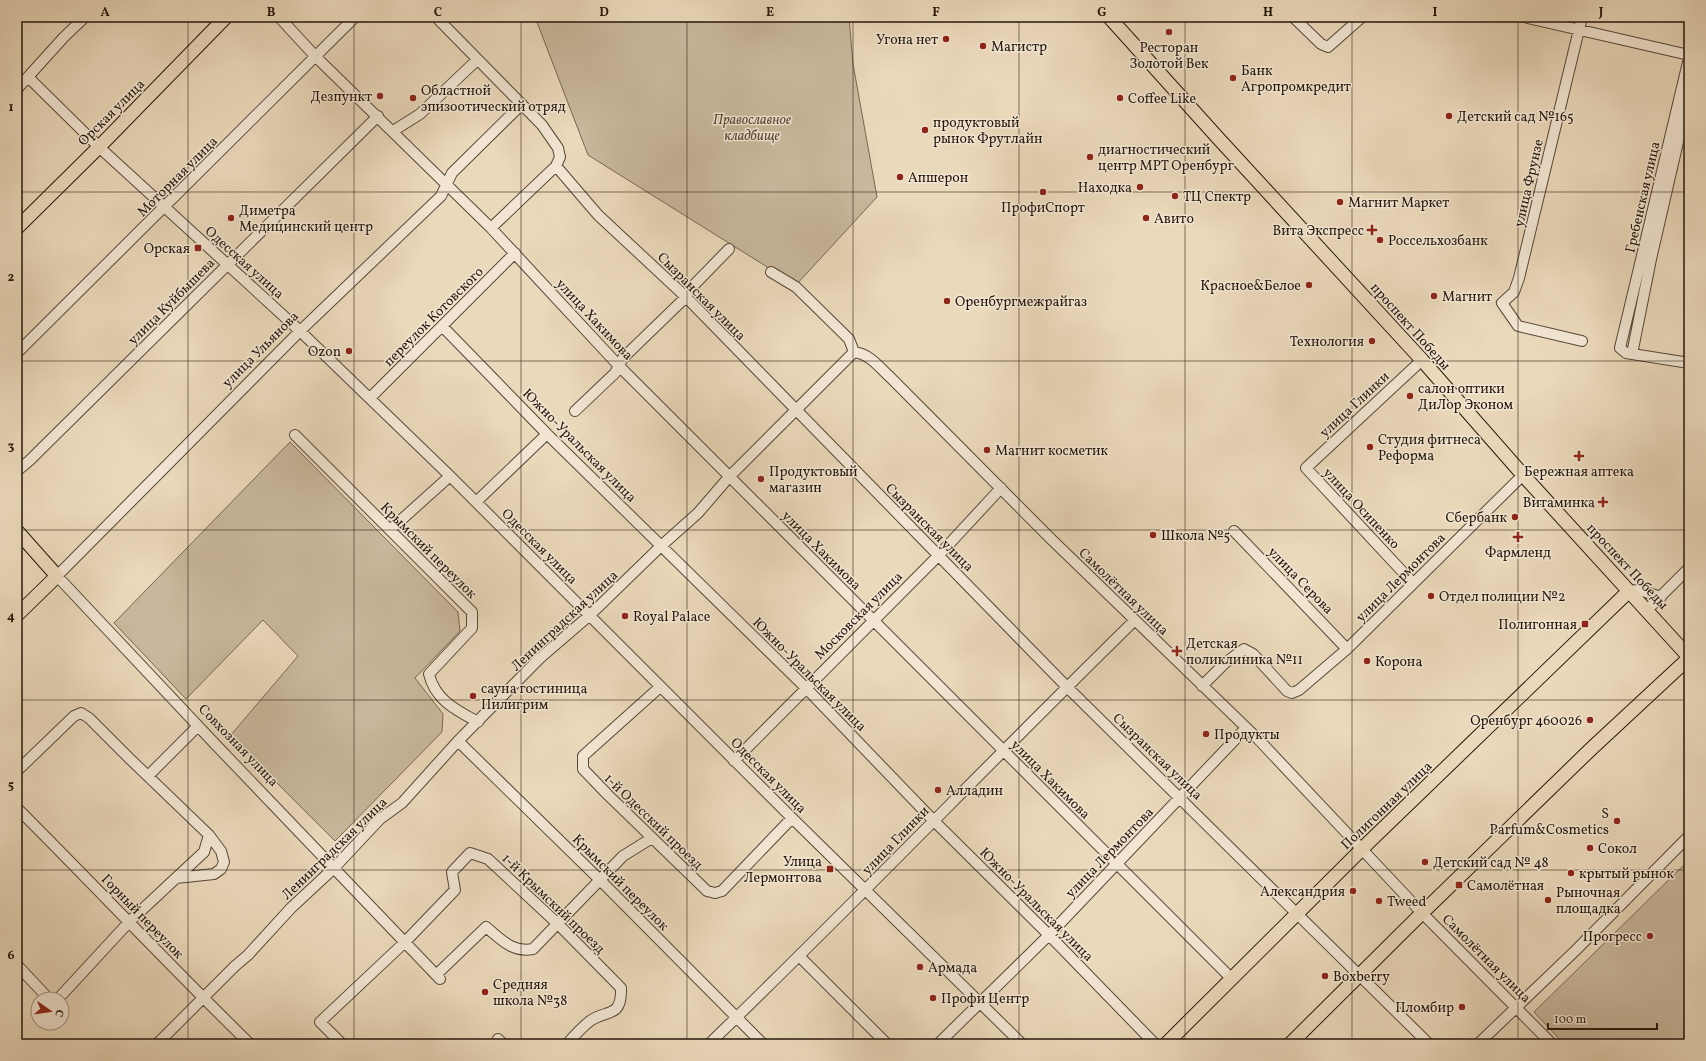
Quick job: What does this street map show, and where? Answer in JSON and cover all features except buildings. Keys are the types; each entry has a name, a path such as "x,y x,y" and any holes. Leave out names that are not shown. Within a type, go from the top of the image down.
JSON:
{"main road":[{"name":"Орская улица","path":"17,228 99,147 226,17"},
{"name":"проспект Победы","path":"1115,19 1218,138 1422,360 1523,475 1689,658"},
{"name":"Совхозная улица","path":"17,531 57,576"},
{"name":"улица Ульянова","path":"17,615 57,576"},
{"name":"Полигонная улица","path":"1166,1044 1362,849 1629,591"},
{"path":"1291,1044 1422,913 1620,722 1689,658"}],"street":[{"path":"17,89 64,37 85,17"},
{"name":"улица Хакимова","path":"279,17 316,57 491,228 619,366 1232,979"},
{"name":"Моторная улица","path":"17,353 355,17"},
{"path":"436,17 542,125 558,148 560,157 556,166 491,228"},
{"path":"1293,17 1321,44 1328,47 1362,17"},
{"path":"1524,17 1689,55"},
{"name":"улица Фрунзе","path":"1582,17 1519,278 1514,292 1502,303 1518,326 1582,341"},
{"name":"Гребенская улица","path":"1688,103 1651,259 1632,354 1622,351 1620,348 1621,342 1689,58"},
{"path":"393,131 420,114 477,60"},
{"name":"Одесская улица","path":"28,77 99,147 227,266 300,331 370,398 590,615 734,761 1022,1044"},
{"name":"улица Ульянова","path":"57,576 300,331 441,196 452,173 522,104"},
{"name":"улица Куйбышева","path":"17,471 29,461 378,116"},
{"name":"Сызранская улица","path":"556,166 598,215 686,297 1067,687 1429,1044"},
{"path":"575,411 615,373 623,358 686,297 692,288 729,249"},
{"name":"переулок Котовского","path":"370,398 515,253"},
{"path":"771,272 796,288 849,339 854,352"},
{"name":"Южно-Уральская улица","path":"442,326 546,434 806,688 933,820 1049,935 1155,1044"},
{"name":"Ленинградская улица","path":"157,1044 248,955 291,908 334,868 380,819 402,802 458,741 540,658 590,615 661,546 698,513 729,477 854,352"},
{"name":"Самолётная улица","path":"854,352 862,353 869,358 1134,621 1246,728 1422,913 1552,1044"},
{"path":"1632,354 1689,363"},
{"name":"улица Глинки","path":"1306,468 1422,360"},
{"path":"476,502 546,434"},
{"name":"Крымский переулок","path":"294,435 472,612 472,628 429,674 432,686 439,696 478,722"},
{"name":"улица Осипенко","path":"1306,468 1413,583"},
{"name":"улица Лермонтова","path":"1202,686 1225,663 1244,649 1253,654 1282,687 1292,693 1299,690 1347,649 1523,475"},
{"path":"390,530 450,476"},
{"name":"Московская улица","path":"734,761 872,620 938,556 1001,488"},
{"name":"улица Серова","path":"1234,531 1347,649"},
{"path":"1647,610 1689,568"},
{"name":"Совхозная улица","path":"57,576 404,943 438,977 486,927 518,950 533,949 558,924"},
{"path":"1629,591 1639,590 1661,597"},
{"name":"улица Глинки","path":"709,1044 866,890 1002,750 1134,621"},
{"name":"1-й Одесский проезд","path":"660,687 583,756 583,770 586,774 707,891 715,893 722,891 792,818"},
{"path":"17,771 74,716 82,713 89,718 209,835 221,851 224,862 220,870 214,874 176,878"},
{"path":"148,776 198,726"},
{"name":"улица Лермонтова","path":"938,1044 1049,935 1246,728"},
{"name":"Крымский переулок","path":"458,741 600,880 763,1044"},
{"name":"Горный переулок","path":"17,808 250,1044"},
{"path":"65,991 130,921 204,852 209,835"},
{"path":"1478,1044 1575,951 1689,836"},
{"path":"558,924 623,856 652,838"},
{"name":"1-й Крымский проезд","path":"404,943 455,890 452,872 470,853 488,859 558,924 621,988 622,998 618,1007 610,1014 591,1020 567,1044"},
{"path":"342,1044 320,1022 404,943"},
{"path":"799,956 888,1044"},
{"path":"17,965 41,991"}],"green space":[{"name":"Православное кладбище","path":"535,17 849,17 853,64 877,197 796,285 588,155"},
{"path":"290,442 458,612 460,631 415,678 443,714 442,732 335,841 230,736 298,656 263,620 186,699 114,623"},
{"name":"Прогресс","path":"1689,860 1689,1044 1564,1044 1534,1012"}],"place":[{"name":"Ресторан Золотой Век","path":"1169,32"},
{"name":"Угона нет","path":"946,39"},
{"name":"Магистр","path":"983,46"},
{"name":"Банк Агропромкредит","path":"1233,78"},
{"name":"Дезпункт","path":"380,96"},
{"name":"Областной эпизоотический отряд","path":"413,98"},
{"name":"Coffee Like","path":"1120,98"},
{"name":"Детский сад №165","path":"1449,116"},
{"name":"продуктовый рынок Фрутлайн","path":"925,130"},
{"name":"диагностический центр МРТ Оренбург","path":"1090,157"},
{"name":"Апшерон","path":"900,177"},
{"name":"Находка","path":"1140,187"},
{"name":"ПрофиСпорт","path":"1043,192"},
{"name":"ТЦ Спектр","path":"1175,196"},
{"name":"Магнит Маркет","path":"1340,202"},
{"name":"Диметра Медицинский центр","path":"231,218"},
{"name":"Авито","path":"1146,218"},
{"name":"Вита Экспресс","path":"1372,230"},
{"name":"Россельхозбанк","path":"1380,240"},
{"name":"Орская","path":"198,248"},
{"name":"Красное&Белое","path":"1309,285"},
{"name":"Магнит","path":"1434,296"},
{"name":"Оренбургмежрайгаз","path":"947,301"},
{"name":"Технология","path":"1372,341"},
{"name":"Ozon","path":"349,351"},
{"name":"салон оптики ДиЛор Эконом","path":"1410,396"},
{"name":"Студия фитнеса Реформа","path":"1370,447"},
{"name":"Магнит косметик","path":"987,450"},
{"name":"Бережная аптека","path":"1579,456"},
{"name":"Продуктовый магазин","path":"761,479"},
{"name":"Витаминка","path":"1603,502"},
{"name":"Сбербанк","path":"1515,517"},
{"name":"Школа №5","path":"1153,535"},
{"name":"Фармленд","path":"1518,537"},
{"name":"Отдел полиции №2","path":"1431,596"},
{"name":"Royal Palace","path":"625,616"},
{"name":"Полигонная","path":"1585,624"},
{"name":"Детская поликлиника №11","path":"1177,651"},
{"name":"Корона","path":"1367,661"},
{"name":"сауна гостиница Пилигрим","path":"473,696"},
{"name":"Оренбург 460026","path":"1590,720"},
{"name":"Продукты","path":"1206,734"},
{"name":"Алладин","path":"938,790"},
{"name":"S Parfum&Cosmetics","path":"1617,821"},
{"name":"Сокол","path":"1590,848"},
{"name":"Детский сад № 48","path":"1425,862"},
{"name":"Улица Лермонтова","path":"830,869"},
{"name":"крытый рынок","path":"1571,873"},
{"name":"Самолётная","path":"1459,885"},
{"name":"Александрия","path":"1353,891"},
{"name":"Рыночная площадка","path":"1548,900"},
{"name":"Tweed","path":"1379,901"},
{"name":"Прогресс","path":"1650,936"},
{"name":"Армада","path":"920,967"},
{"name":"Boxberry","path":"1325,976"},
{"name":"Средняя школа №38","path":"485,992"},
{"name":"Профи Центр","path":"933,998"},
{"name":"Пломбир","path":"1462,1007"}]}
